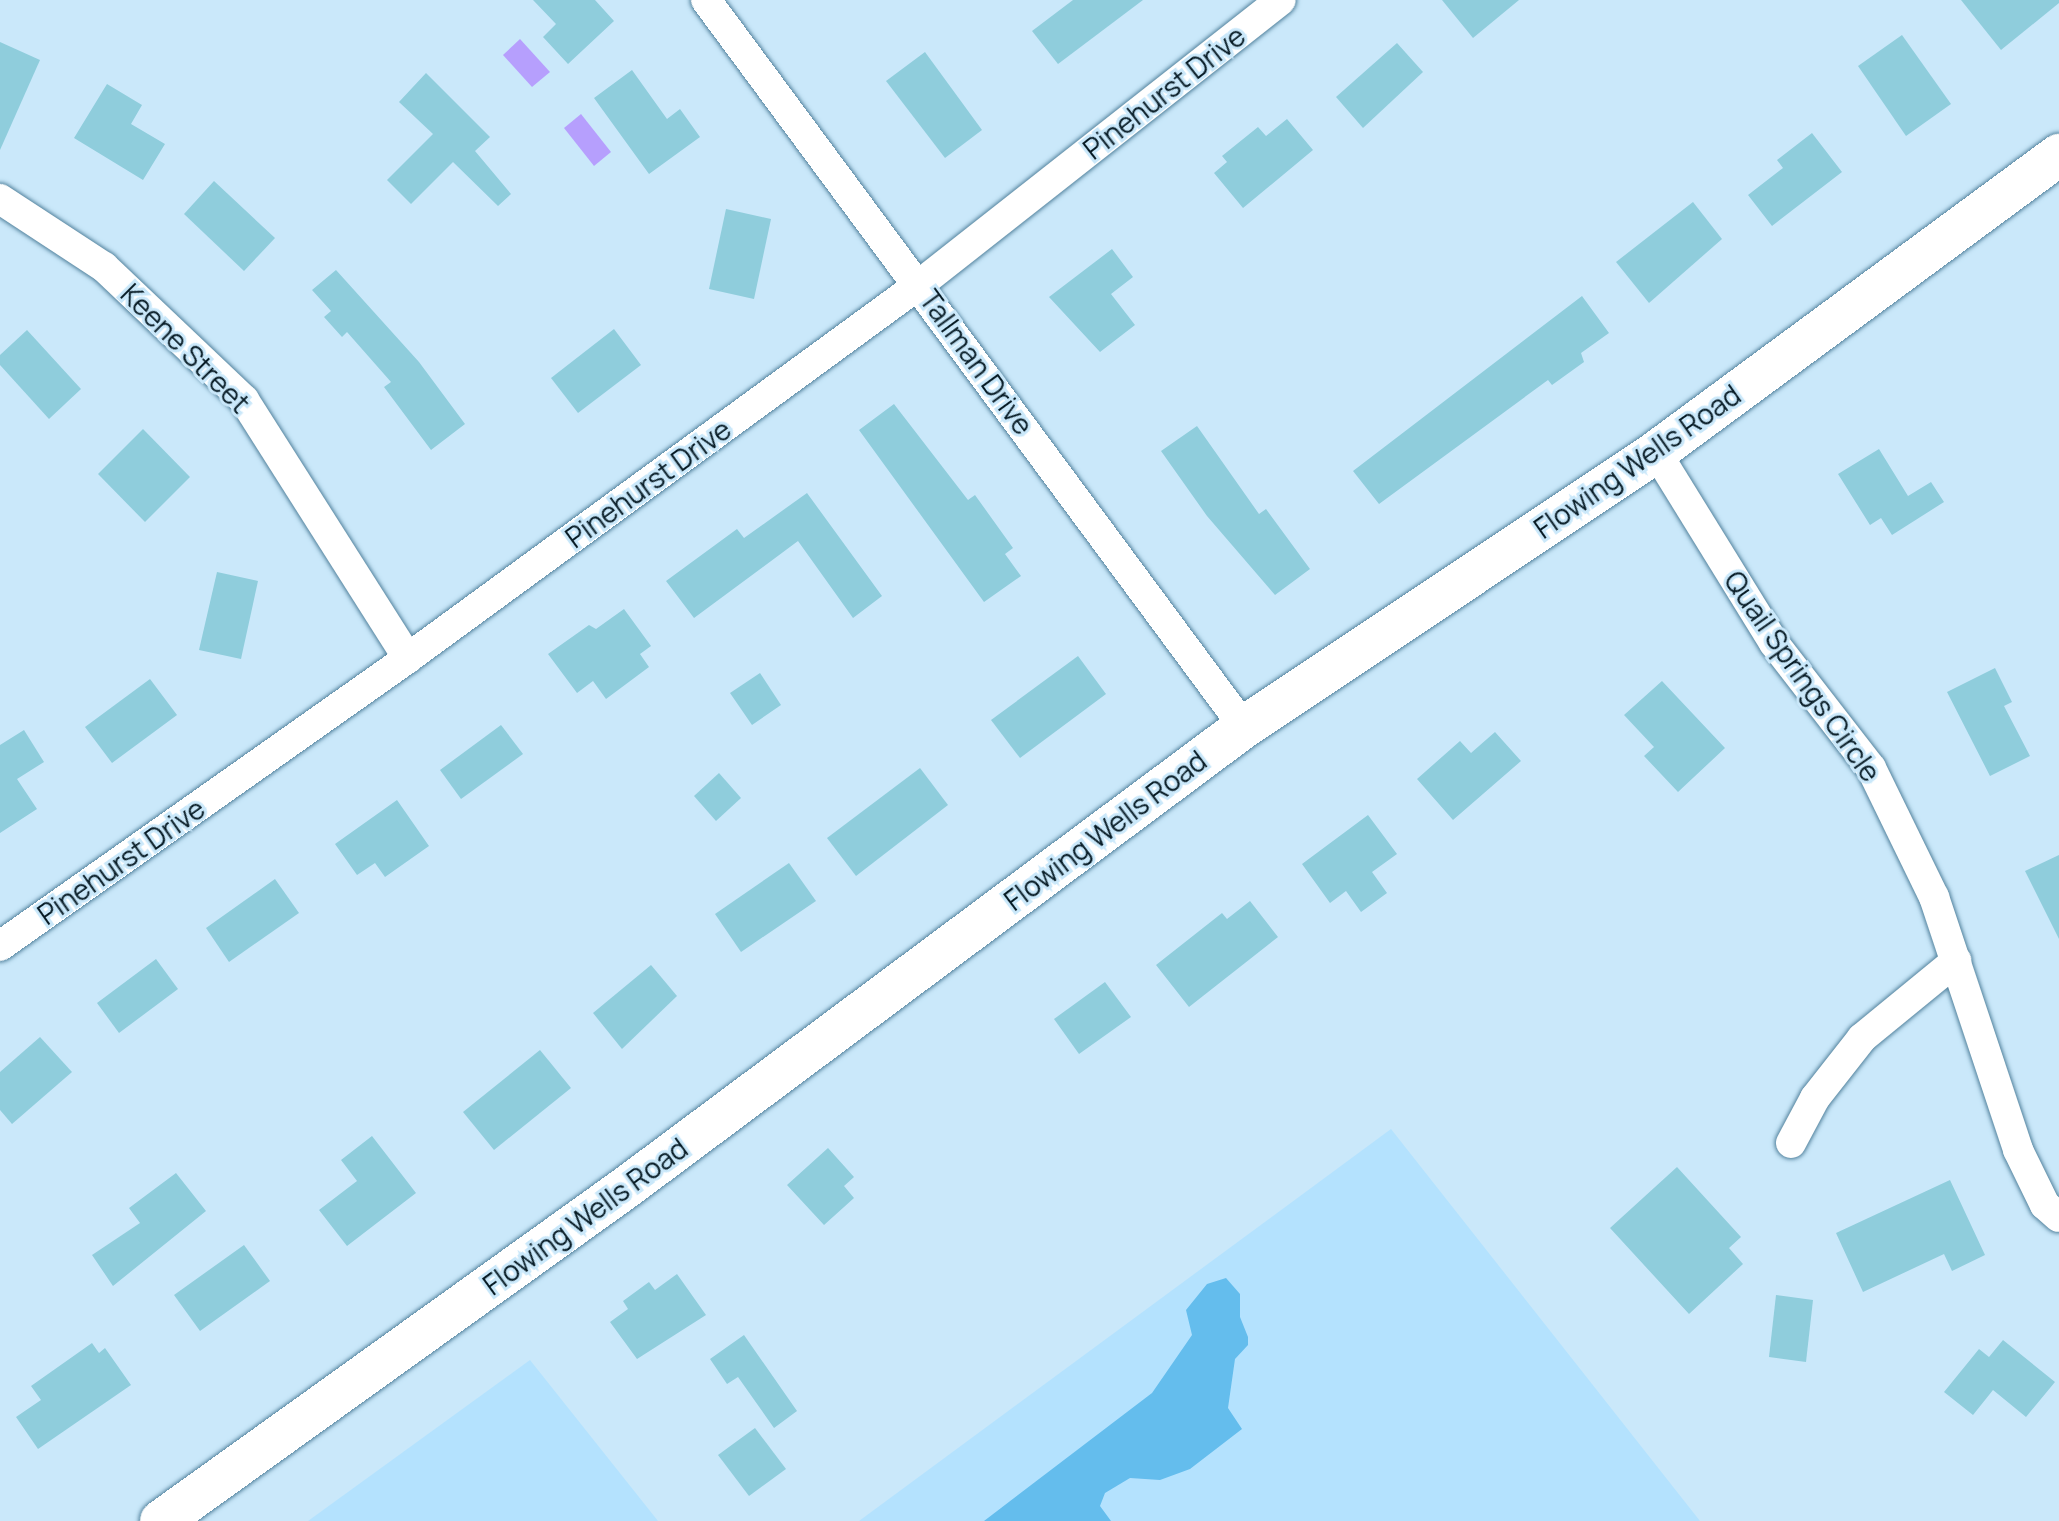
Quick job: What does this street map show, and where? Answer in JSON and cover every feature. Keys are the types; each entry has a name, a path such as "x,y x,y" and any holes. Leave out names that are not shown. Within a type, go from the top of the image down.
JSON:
{"main road":[{"name":"Flowing Wells Road","path":"161,1521 628,1186 1244,727 1656,452 2059,155"}],"street":[{"name":"Tallman Drive","path":"706,0 920,284 1244,727"},
{"name":"Pinehurst Drive","path":"0,946 408,658 920,284 1281,0"},
{"name":"Keene Street","path":"0,199 104,267 244,400 408,658"},
{"name":"Quail Springs Circle","path":"1656,452 1774,643 1871,768 1934,897 2018,1150 2045,1205 2059,1217"},
{"path":"1791,1143 1815,1098 1862,1038 1956,961"}],"shaded area":[{"path":"520,39 550,72 532,87 503,55"},
{"path":"581,114 611,152 594,166 564,128"},
{"path":"1391,1129 1700,1521 859,1521"},
{"path":"1226,1278 1240,1294 1240,1317 1248,1337 1248,1345 1235,1359 1228,1408 1242,1429 1190,1469 1160,1480 1130,1478 1105,1493 1100,1506 1111,1521 984,1521 1152,1393 1192,1335 1186,1310 1207,1284"},
{"path":"530,1360 658,1521 308,1521"}],"building":[{"path":"533,0 595,0 614,21 568,64 543,37 556,24"},
{"path":"1073,0 1143,0 1058,64 1032,31"},
{"path":"1442,0 1519,0 1473,38"},
{"path":"1961,0 2059,0 2059,3 2001,50"},
{"path":"1902,35 1951,104 1906,136 1858,66"},
{"path":"0,42 40,60 0,150"},
{"path":"1397,43 1423,72 1363,128 1336,97"},
{"path":"925,52 982,130 945,158 886,81"},
{"path":"632,70 667,119 680,109 700,137 649,174 594,98"},
{"path":"426,73 490,137 475,151 511,194 498,206 453,162 411,204 387,180 433,134 399,102"},
{"path":"107,84 142,105 131,124 165,144 143,180 74,138"},
{"path":"1287,119 1313,150 1243,208 1214,173 1227,162 1222,156 1258,127 1266,136"},
{"path":"1812,133 1842,172 1772,226 1748,195 1783,168 1777,160"},
{"path":"214,181 275,238 244,271 184,214"},
{"path":"1693,202 1722,239 1649,303 1616,262"},
{"path":"726,209 771,219 754,299 709,289"},
{"path":"1112,249 1133,277 1111,294 1135,325 1100,352 1049,297"},
{"path":"336,270 419,362 465,424 431,450 384,387 391,382 347,332 342,337 324,317 331,311 312,290"},
{"path":"1582,296 1609,333 1581,353 1584,362 1552,385 1548,380 1379,504 1353,471"},
{"path":"614,329 641,365 578,413 551,378"},
{"path":"27,330 81,389 49,419 0,365 0,355"},
{"path":"894,404 968,500 975,495 1013,548 1005,554 1021,576 984,602 859,430"},
{"path":"1197,426 1259,514 1266,509 1310,569 1275,595 1207,516 1161,451"},
{"path":"143,429 190,477 145,522 98,474"},
{"path":"1879,449 1908,496 1931,482 1944,502 1892,535 1881,518 1870,525 1838,474"},
{"path":"807,493 882,596 853,618 798,541 694,618 666,581 737,529 744,538"},
{"path":"217,572 258,581 241,659 199,650"},
{"path":"624,609 651,646 640,654 649,667 606,699 593,681 577,693 548,654 589,625 596,629"},
{"path":"1078,656 1106,694 1020,758 991,720"},
{"path":"1995,668 2012,702 2004,706 2030,756 1990,776 1947,692"},
{"path":"760,673 781,705 752,725 730,693"},
{"path":"150,679 177,715 112,763 85,727"},
{"path":"1662,681 1725,748 1678,792 1644,756 1654,747 1624,715"},
{"path":"501,725 523,754 461,799 440,770"},
{"path":"24,730 44,762 17,779 37,809 0,833 0,745"},
{"path":"1495,732 1521,761 1453,820 1417,779 1460,741 1471,753"},
{"path":"920,768 948,805 856,876 827,838"},
{"path":"719,773 741,798 716,821 694,796"},
{"path":"397,800 429,846 385,877 375,863 357,875 335,844"},
{"path":"1368,815 1397,854 1372,872 1387,893 1361,912 1346,891 1330,903 1302,864"},
{"path":"2059,855 2059,939 2025,871"},
{"path":"789,863 816,901 741,952 715,914"},
{"path":"275,879 299,913 229,962 206,928"},
{"path":"1250,901 1278,937 1189,1007 1156,965 1222,913 1227,919"},
{"path":"156,959 178,989 119,1033 97,1003"},
{"path":"651,965 677,996 622,1049 593,1013"},
{"path":"1105,982 1131,1017 1079,1054 1054,1019"},
{"path":"40,1037 72,1072 12,1124 0,1110 0,1072"},
{"path":"540,1050 571,1088 494,1150 463,1112"},
{"path":"372,1136 416,1193 347,1246 319,1210 357,1181 341,1160"},
{"path":"828,1148 854,1177 844,1186 854,1198 824,1225 787,1185"},
{"path":"1677,1167 1741,1237 1729,1248 1743,1264 1689,1314 1610,1228"},
{"path":"176,1173 206,1211 113,1286 92,1255 140,1223 129,1208"},
{"path":"1950,1180 1985,1255 1952,1271 1944,1254 1863,1292 1836,1233"},
{"path":"244,1245 270,1281 200,1331 174,1295"},
{"path":"677,1274 706,1315 637,1359 610,1322 628,1309 623,1301 649,1282 655,1290"},
{"path":"1776,1295 1813,1300 1806,1362 1769,1357"},
{"path":"744,1335 797,1411 774,1428 738,1377 727,1384 710,1359"},
{"path":"2003,1340 2055,1382 2026,1417 1993,1390 1973,1415 1944,1392 1979,1349 1989,1357"},
{"path":"92,1343 99,1353 105,1348 131,1385 38,1449 16,1417 41,1400 31,1386"},
{"path":"755,1428 786,1469 749,1496 718,1455"}]}
